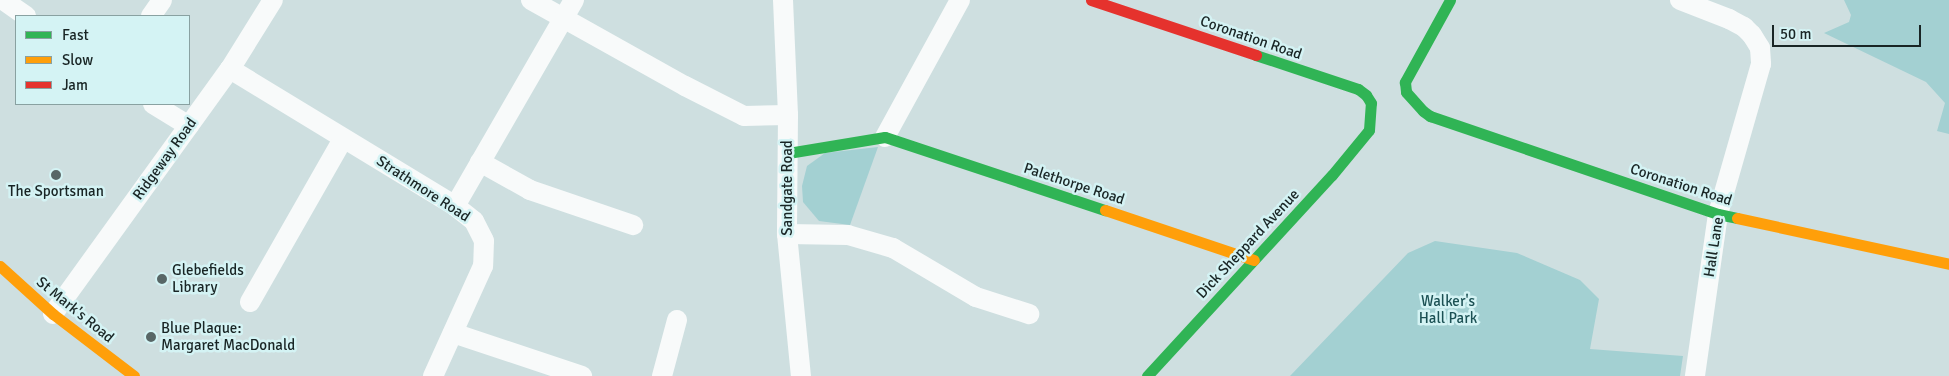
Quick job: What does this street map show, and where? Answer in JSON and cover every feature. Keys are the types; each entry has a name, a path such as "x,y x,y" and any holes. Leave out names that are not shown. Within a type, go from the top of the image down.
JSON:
{"street":[{"path":"3,0 25,15"},
{"path":"153,15 162,0"},
{"name":"Ridgeway Road","path":"53,314 230,69 273,0"},
{"path":"531,0 562,19 744,116 788,115"},
{"path":"455,206 574,0"},
{"name":"Sandgate Road","path":"783,0 788,115 787,234 801,376"},
{"path":"788,152 885,136 960,0"},
{"name":"Coronation Road","path":"1091,0 1358,89 1366,94 1371,103 1369,130"},
{"name":"Coronation Road","path":"1450,0 1405,82 1406,92 1430,116 1718,214 1949,264"},
{"name":"Hall Lane","path":"1680,0 1730,19 1752,35 1760,48 1761,64 1718,214 1695,376"},
{"name":"Strathmore Road","path":"230,69 455,206 474,222 484,241 483,266 433,376"},
{"path":"156,105 189,126"},
{"name":"Dick Sheppard Avenue","path":"1147,376 1332,175 1369,130"},
{"name":"Palethorpe Road","path":"885,136 1254,260"},
{"path":"250,302 343,139"},
{"path":"480,162 530,190 633,225"},
{"path":"787,234 848,235 893,248 976,296 1029,314"},
{"name":"St Mark's Road","path":"0,266 53,314 134,376"},
{"path":"662,376 677,320"},
{"path":"453,333 582,376"}],"green space":[{"path":"1844,0 1949,0 1949,134 1937,131 1945,103 1926,82 1824,33 1849,22 1851,15"},
{"path":"878,147 850,225 819,221 803,202 802,186 807,166 825,153"},
{"name":"Walker's Hall Park","path":"1435,241 1517,253 1580,280 1599,299 1590,349 1683,356 1680,376 1290,376 1408,253"}],"traffic: fast":[{"path":"1450,0 1405,82 1406,92 1423,111 1430,116 1718,214 1737,218"},
{"path":"1147,376 1332,175 1369,130 1371,103 1366,95 1358,89 1256,55"},
{"path":"788,153 885,137 1105,210"}],"traffic: slow":[{"path":"1105,210 1254,260"},
{"path":"1737,218 1949,264"},
{"path":"0,266 53,314 134,376"}],"traffic: jam":[{"path":"1091,0 1256,55"}],"place":[{"name":"The Sportsman","path":"56,175"},
{"name":"Glebefields Library","path":"162,279"},
{"name":"Blue Plaque: Margaret MacDonald","path":"151,337"}]}
